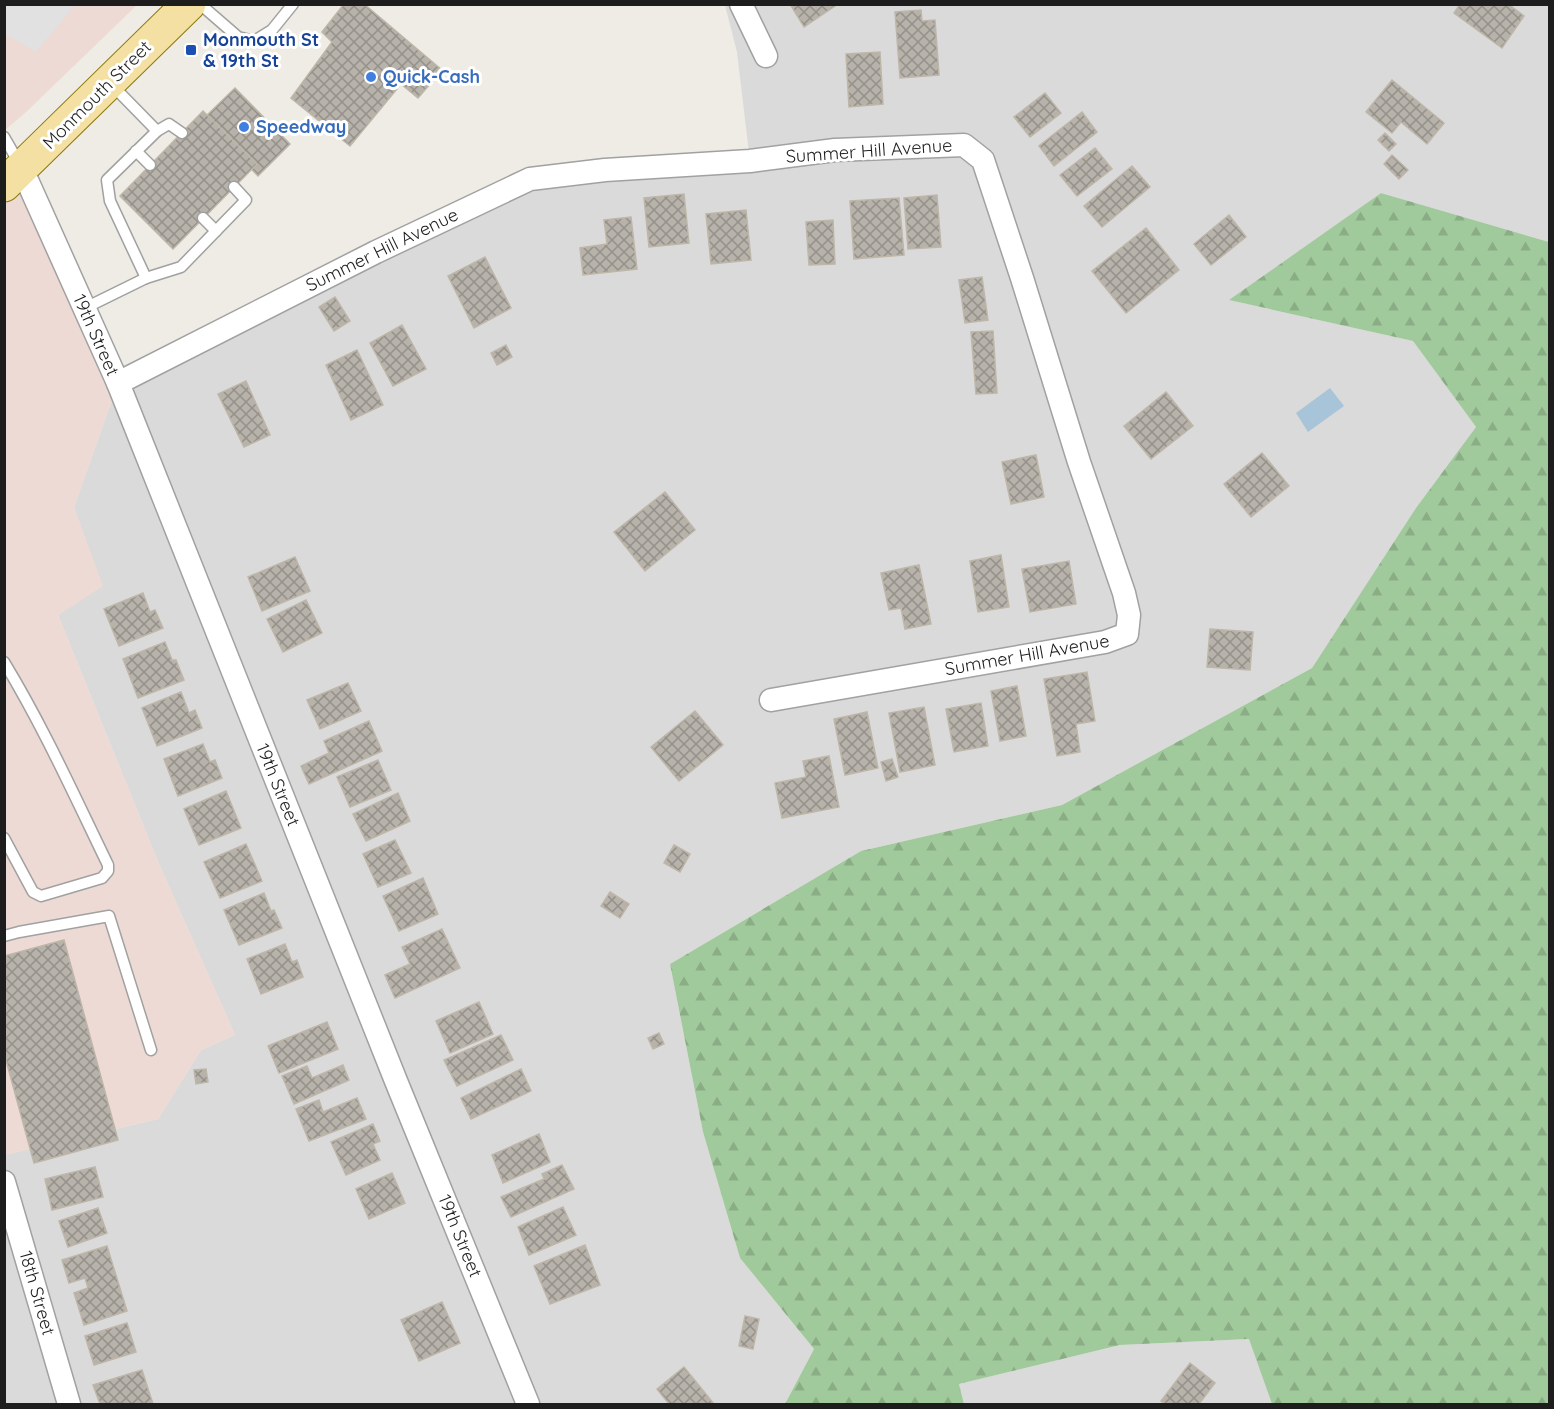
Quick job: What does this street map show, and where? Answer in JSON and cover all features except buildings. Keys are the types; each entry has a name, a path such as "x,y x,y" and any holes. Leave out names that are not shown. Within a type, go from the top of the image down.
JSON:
{"main road":[{"name":"Monmouth Street","path":"13,177 189,4"}],"street":[{"path":"741,4 765,56"},
{"name":"Summer Hill Avenue","path":"118,383 376,252 530,179 605,170 750,161 836,150 964,145 983,160 987,170 1079,462 1124,593 1130,615 1127,634 1105,642 771,700"},
{"name":"19th Street","path":"13,177 85,308 118,383 396,1081 528,1404"},
{"name":"18th Street","path":"4,1182 69,1404"}],"lane":[{"path":"200,4 238,37 254,41 272,30 293,4"},
{"path":"109,82 157,131"},
{"path":"146,278 110,201 107,180 157,131 169,124 182,133"},
{"path":"4,137 13,177"},
{"path":"136,151 150,165"},
{"path":"85,308 146,278 181,267 246,200 234,187"},
{"path":"203,218 216,231"},
{"path":"4,662 18,684 75,796 108,865 108,871 102,878 41,896 33,892 4,838"},
{"path":"4,936 109,916 151,1050"}],"shaded area":[{"path":"5,4 75,5 36,52 5,34"},
{"path":"5,5 137,5 5,130"},
{"path":"725,5 1549,5 1549,242 1381,193 1230,300 1413,341 1476,427 1416,509 1312,668 1062,805 861,851 670,964 703,1132 740,1258 814,1349 785,1404 5,1404 4,1155 158,1119 201,1050 235,1035 159,864 58,615 102,586 74,507 118,383 530,179 750,161 737,52"},
{"path":"22,169 118,383 74,507 103,586 58,615 159,864 235,1035 201,1050 158,1119 5,1155 4,185"},
{"path":"1250,1339 1272,1404 964,1404 959,1384 1120,1345"}],"green space":[{"path":"1381,193 1549,242 1549,1404 1272,1404 1249,1339 1120,1345 959,1384 964,1404 785,1404 814,1349 740,1258 703,1132 670,964 861,851 1062,805 1312,668 1416,508 1476,427 1413,341 1229,300"}],"water":[{"path":"1330,388 1344,406 1308,432 1296,413"}],"place":[{"name":"Monmouth St & 19th St","path":"191,50"},
{"name":"Quick-Cash","path":"371,77"},
{"name":"Speedway","path":"244,127"}]}
